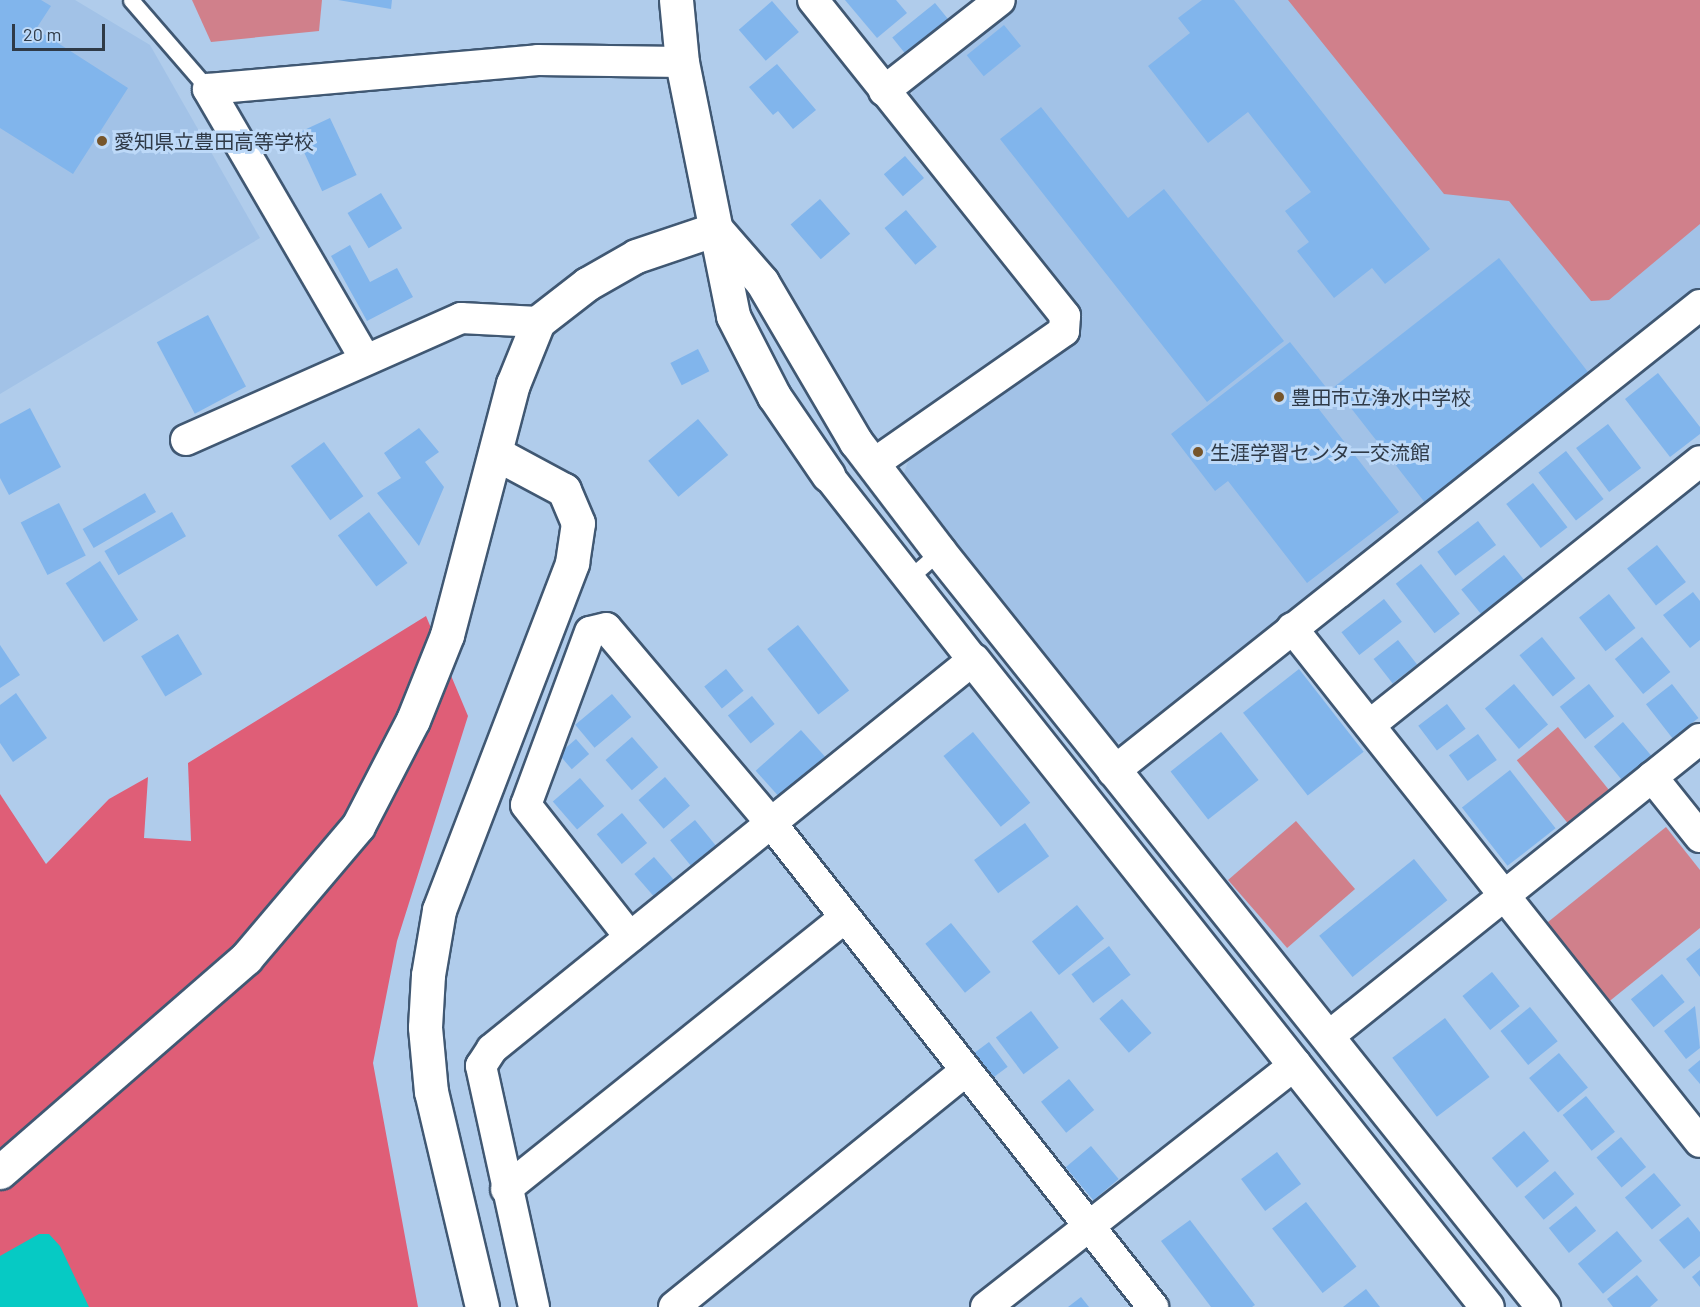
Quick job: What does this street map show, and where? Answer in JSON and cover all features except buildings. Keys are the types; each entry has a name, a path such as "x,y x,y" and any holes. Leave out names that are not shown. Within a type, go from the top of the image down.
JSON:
{"street":[{"path":"676,0 682,62 733,316 774,396 828,475 907,580 1296,1064 1487,1307"},
{"path":"813,0 1065,315 1064,331 873,464"},
{"path":"884,91 1000,0"},
{"path":"364,357 208,88 538,60 682,62"},
{"path":"0,1172 246,958 358,826 413,720 447,636 513,384 538,322 587,284 636,256 716,229"},
{"path":"716,229 762,282 807,364 873,464 946,546 1113,772 1329,1036 1543,1307"},
{"path":"1113,772 1700,305"},
{"path":"186,440 364,357 461,318 538,322"},
{"path":"482,1307 431,1092 425,1027 428,975 439,910 572,563 578,523 564,490 495,453"},
{"path":"1371,724 1700,461"},
{"path":"630,937 526,806 590,632 606,628 617,634 771,823 843,919 1153,1307"},
{"path":"1292,628 1371,724 1700,1142"},
{"path":"534,1307 506,1189 481,1066 492,1049 973,660"},
{"path":"1329,1036 1503,893 1700,739"},
{"path":"1652,777 1700,837"},
{"path":"506,1189 843,919"},
{"path":"987,1307 1088,1225 1296,1064"},
{"path":"674,1307 965,1071"}],"lane":[{"path":"131,0 208,88"},
{"path":"907,580 946,546"}],"shaded area":[{"name":"愛知県立豊田高等学校","path":"0,0 75,0 150,45 260,238 0,394"},
{"path":"192,0 322,0 319,31 211,42"},
{"name":"豊田市立浄水中学校","path":"1019,0 1700,0 1700,291 1133,743 1108,741 902,479 910,456 1074,338 1083,316 911,108 913,83"},
{"path":"1288,0 1700,0 1700,224 1609,300 1591,301 1509,201 1444,194"},
{"path":"426,616 468,716 397,941 373,1063 418,1307 0,1307 0,794 46,864 109,799 148,777 144,838 191,841 188,763"},
{"path":"1558,727 1610,792 1569,825 1517,760"},
{"path":"1296,821 1355,889 1287,948 1228,880"},
{"path":"1666,827 1700,870 1700,928 1606,1004 1543,926"},
{"path":"39,1234 49,1234 60,1246 89,1307 0,1307 0,1256"}],"place":[{"name":"愛知県立豊田高等学校","path":"102,141"},
{"name":"豊田市立浄水中学校","path":"1279,397"},
{"name":"生涯学習センタ一交流館","path":"1198,452"}]}
